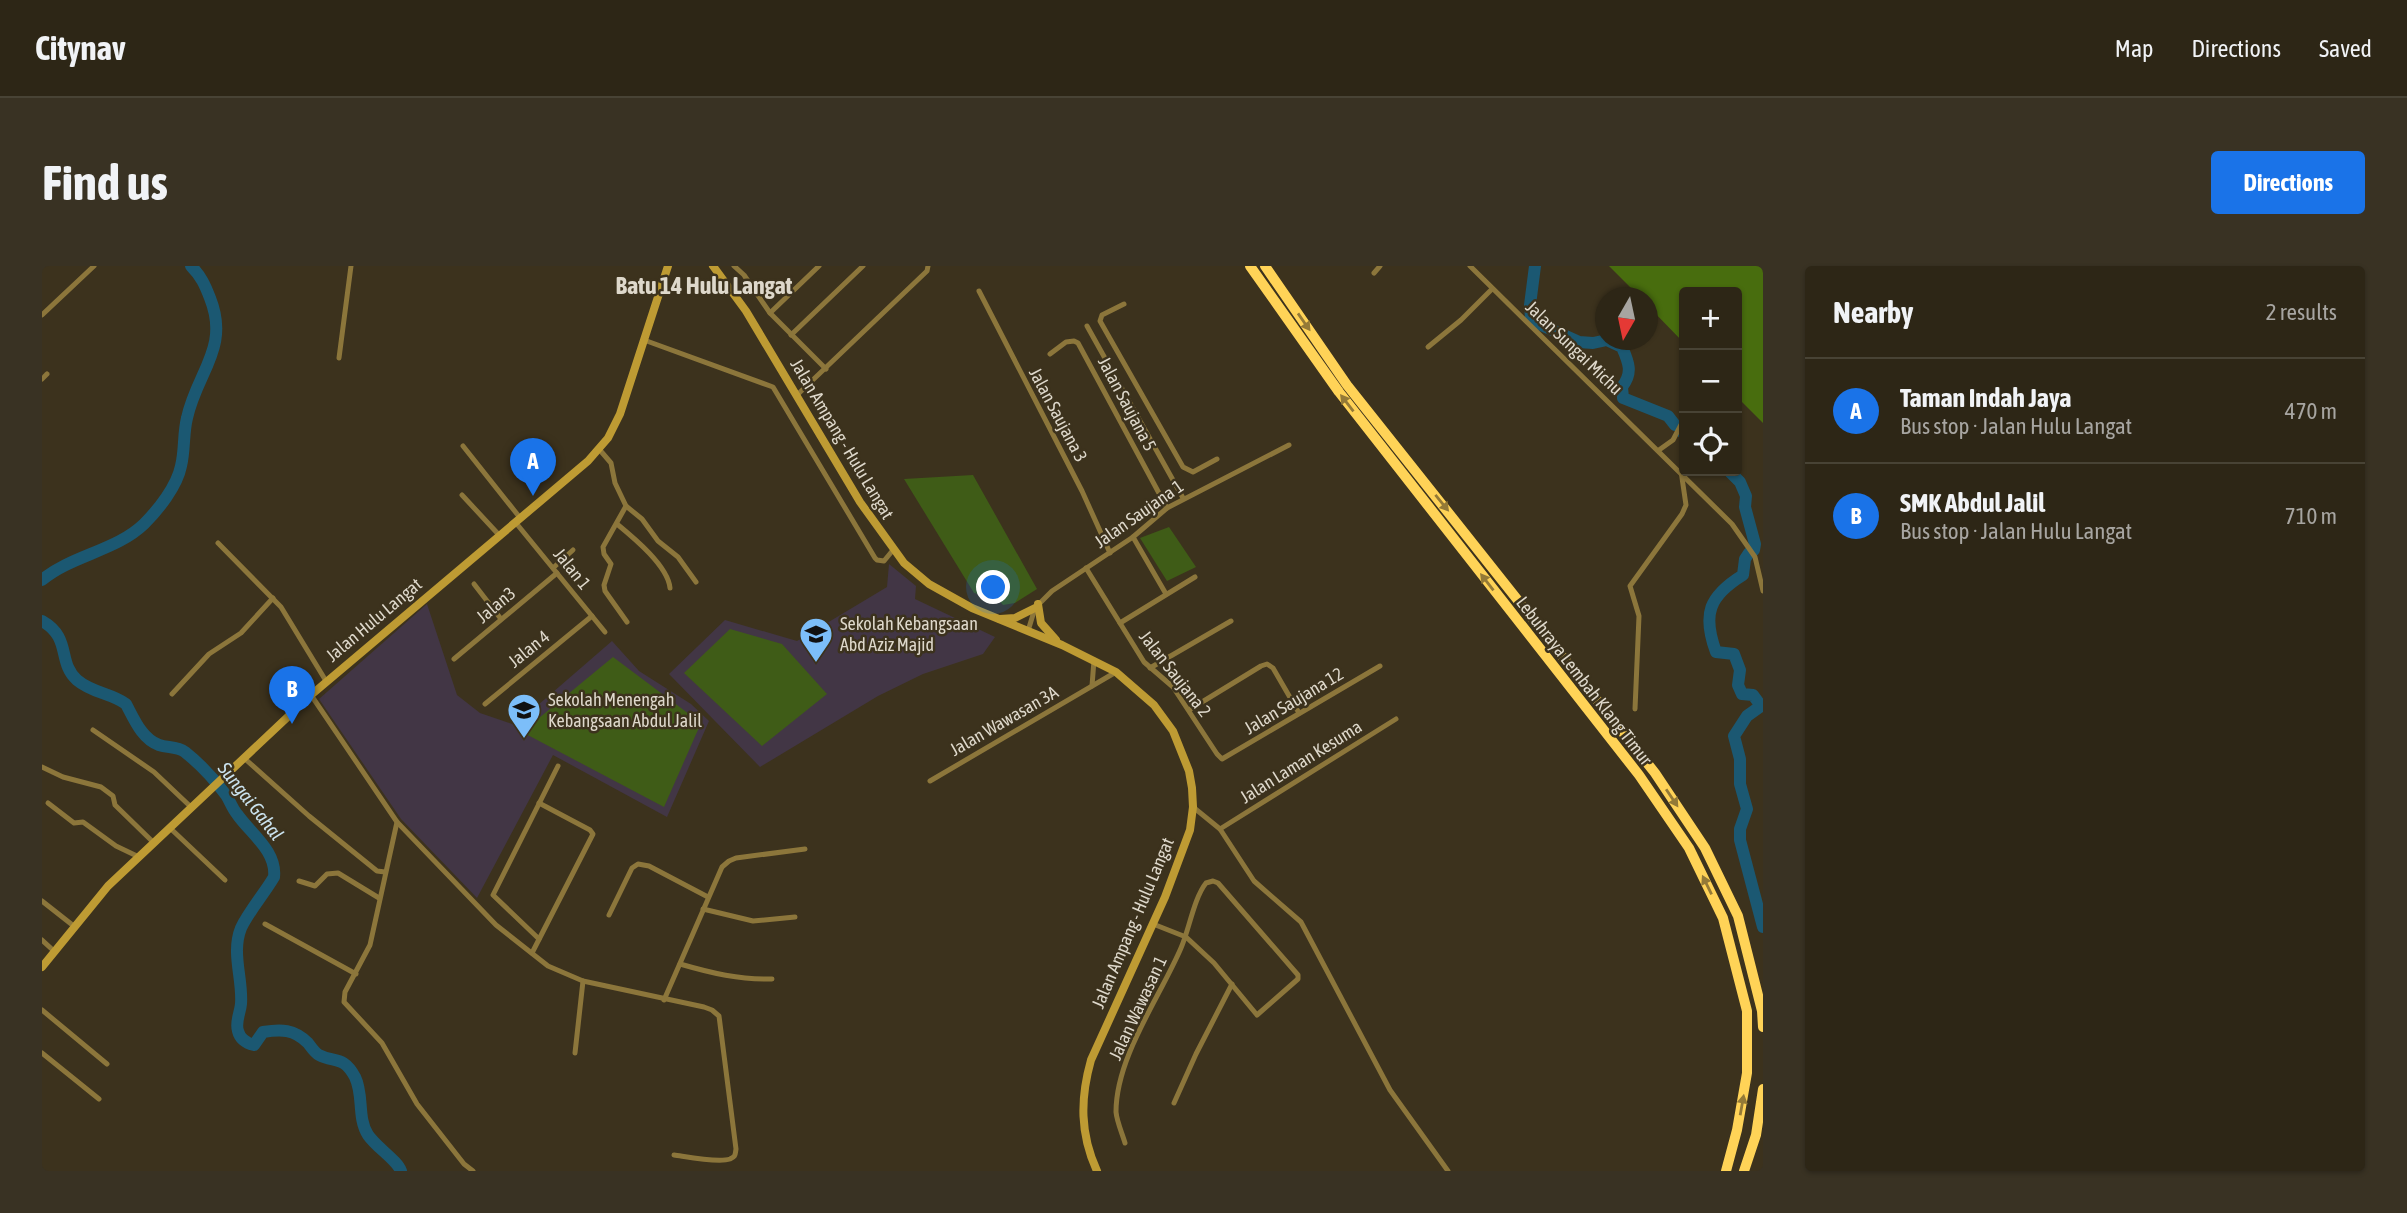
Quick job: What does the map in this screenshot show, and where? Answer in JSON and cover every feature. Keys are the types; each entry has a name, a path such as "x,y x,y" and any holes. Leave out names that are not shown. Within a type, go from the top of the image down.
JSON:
{"highway":[{"name":"Lebuhraya Lembah Klang Timur","path":"1250,266 1339,392 1639,775 1689,848 1723,918 1747,1010 1747,1073 1737,1130 1726,1171"},
{"name":"Lebuhraya Lembah Klang Timur","path":"1265,266 1348,386 1655,773 1705,848 1738,916 1762,1011 1763,1027"},
{"path":"1744,1171 1756,1135 1763,1089"}],"street":[{"path":"42,315 94,266"},
{"path":"339,358 351,266"},
{"path":"667,269 673,266"},
{"path":"706,266 723,277"},
{"name":"Jalan Ampang - Hulu Langat","path":"713,266 746,311 860,502 893,550 929,584 972,608 1062,645 1116,673 1154,705 1173,731 1189,771 1193,807 1185,846 1091,1060 1084,1086 1084,1133 1097,1171"},
{"path":"734,266 744,275 770,313 826,369"},
{"path":"770,313 819,266"},
{"path":"791,335 863,266"},
{"path":"796,397 927,271 928,266"},
{"path":"1374,273 1380,266"},
{"name":"Jalan Sungai Michu","path":"1470,266 1679,469"},
{"name":"Jalan Hulu Langat","path":"42,967 108,886 243,758 326,681 519,521 599,449 620,414 667,269"},
{"path":"1428,347 1461,320 1492,289"},
{"name":"Jalan Saujana 3","path":"979,291 1082,491 1110,553"},
{"path":"1124,304 1102,315 1100,321 1187,471 1193,472 1217,458"},
{"name":"Jalan Saujana 5","path":"1087,326 1183,498"},
{"path":"644,340 773,387 877,561 884,561 893,550"},
{"name":"Jalan Saujana 5","path":"1050,354 1066,342 1078,343 1167,508"},
{"path":"1129,401 1142,394"},
{"path":"1659,450 1673,440 1679,429"},
{"name":"Jalan Saujana 1","path":"1037,606 1052,591 1133,537 1167,508 1289,445"},
{"name":"Jalan 1","path":"463,446 555,570 605,632"},
{"path":"599,449 611,463 615,482 626,506 642,519 658,541 678,557 696,582"},
{"path":"1635,709 1639,616 1630,586 1682,514 1686,505 1682,476"},
{"name":"Jalan Sungai Michu","path":"1685,476 1732,524 1755,557 1761,573 1763,591"},
{"path":"463,495 500,536"},
{"path":"626,506 603,547 611,564 604,587 627,622"},
{"path":"617,524 637,540 664,571 670,588"},
{"path":"1133,537 1166,594"},
{"path":"218,543 272,598 326,681"},
{"name":"Jalan3","path":"454,659 555,570 573,550"},
{"name":"Jalan Saujana 2","path":"1086,568 1144,662 1173,687 1222,759"},
{"path":"1120,623 1195,577"},
{"path":"474,584 501,619"},
{"path":"172,694 209,654 242,633 272,598"},
{"path":"997,619 1015,618 1037,606"},
{"path":"1028,631 1037,606"},
{"path":"1037,606 1041,622 1062,645"},
{"name":"Jalan 4","path":"485,704 592,616"},
{"path":"1150,668 1231,621"},
{"path":"1092,686 1094,660"},
{"path":"1189,710 1267,664 1273,668 1299,713"},
{"name":"Jalan Saujana 12","path":"1222,759 1380,666"},
{"name":"Jalan Wawasan 3A","path":"930,781 1116,673"},
{"path":"311,695 397,822 496,925 548,965 583,981 704,1007 716,1012 719,1016 735,1155 721,1160 674,1155"},
{"name":"Jalan Laman Kesuma","path":"1220,829 1396,719"},
{"path":"93,730 154,772 192,808"},
{"path":"243,758 377,871 385,872"},
{"path":"539,939 493,895 558,766"},
{"path":"42,767 62,777 100,786 113,796 116,805 154,844"},
{"path":"48,803 74,823 83,822 116,846 139,857"},
{"path":"532,953 593,834 539,803"},
{"path":"1193,807 1220,829 1254,881 1301,922 1390,1090 1448,1171"},
{"path":"397,822 370,945 344,998 346,1006 382,1043 417,1104 472,1171"},
{"path":"170,828 225,880"},
{"path":"664,1000 722,867 729,861 804,849"},
{"path":"609,915 632,868 638,864 649,866 708,897"},
{"path":"299,881 315,886 327,874 338,873 379,898"},
{"name":"Jalan Wawasan 1","path":"1125,1143 1116,1115 1121,1082 1142,1026 1170,975 1186,937 1203,887 1213,881 1218,883 1298,975 1298,979 1257,1015 1232,984"},
{"path":"42,901 75,927"},
{"path":"703,909 753,922 795,917"},
{"path":"265,924 356,974"},
{"path":"1153,924 1186,937 1232,984 1174,1103"},
{"path":"42,940 55,952"},
{"path":"680,964 716,975 751,980 772,979"},
{"path":"575,1053 583,981"},
{"path":"42,1010 107,1064"},
{"path":"42,1053 99,1099"}],"shaded area":[{"name":"Sekolah Kebangsaan Abd Aziz Majid","path":"889,564 916,586 915,599 995,637 983,654 923,674 878,696 760,767 669,674 725,620 797,641 887,587"},
{"name":"Sekolah Menengah Kebangsaan Abdul Jalil","path":"427,604 457,695 480,713 515,725 612,641 639,671 691,704 709,721 667,817 553,755 477,898 401,819 319,699"}],"green space":[{"path":"1609,266 1763,266 1763,423 1742,402 1742,287 1679,287 1679,338 1658,316 1658,287 1630,287"},
{"path":"973,475 1037,589 1015,603 1003,605 997,598 974,593 904,479"},
{"path":"1169,527 1196,567 1167,581 1140,538"},
{"path":"730,629 782,644 827,694 762,746 684,673"},
{"path":"613,657 701,723 664,807 522,732"}],"waterway":[{"path":"42,580 67,564 133,533 156,511 176,481 182,460 187,418 210,359 216,331 210,298 191,266"},
{"path":"1535,266 1531,318 1579,342 1607,340 1622,347 1629,368 1628,377 1622,387 1623,398 1668,416 1675,425"},
{"path":"1734,476 1746,496 1745,507 1755,544 1754,550"},
{"path":"1749,553 1745,559 1743,575 1722,591 1709,616 1716,652 1734,654 1740,670 1738,685 1742,694 1753,695 1761,706 1747,716 1734,736 1740,759 1740,784 1747,809 1740,829 1740,840 1763,927"},
{"name":"Sungai Gahal","path":"42,621 57,635 67,666 77,680 126,704 139,728 148,738 159,745 182,750 196,762 222,789 235,812 262,843 271,859 274,877 244,922 238,937 241,995 237,1024 239,1034 254,1045 263,1032 281,1030 292,1033 303,1038 319,1055 346,1065 358,1084 363,1121 368,1135 401,1171"}],"place":[{"name":"Taman Indah Jaya","path":"533,496"},
{"name":"Sekolah Kebangsaan Abd Aziz Majid","path":"816,664"},
{"name":"SMK Abdul Jalil","path":"292,724"},
{"name":"Sekolah Menengah Kebangsaan Abdul Jalil","path":"524,740"}],"district":[{"name":"Batu 14 Hulu Langat","path":"704,286"}]}
